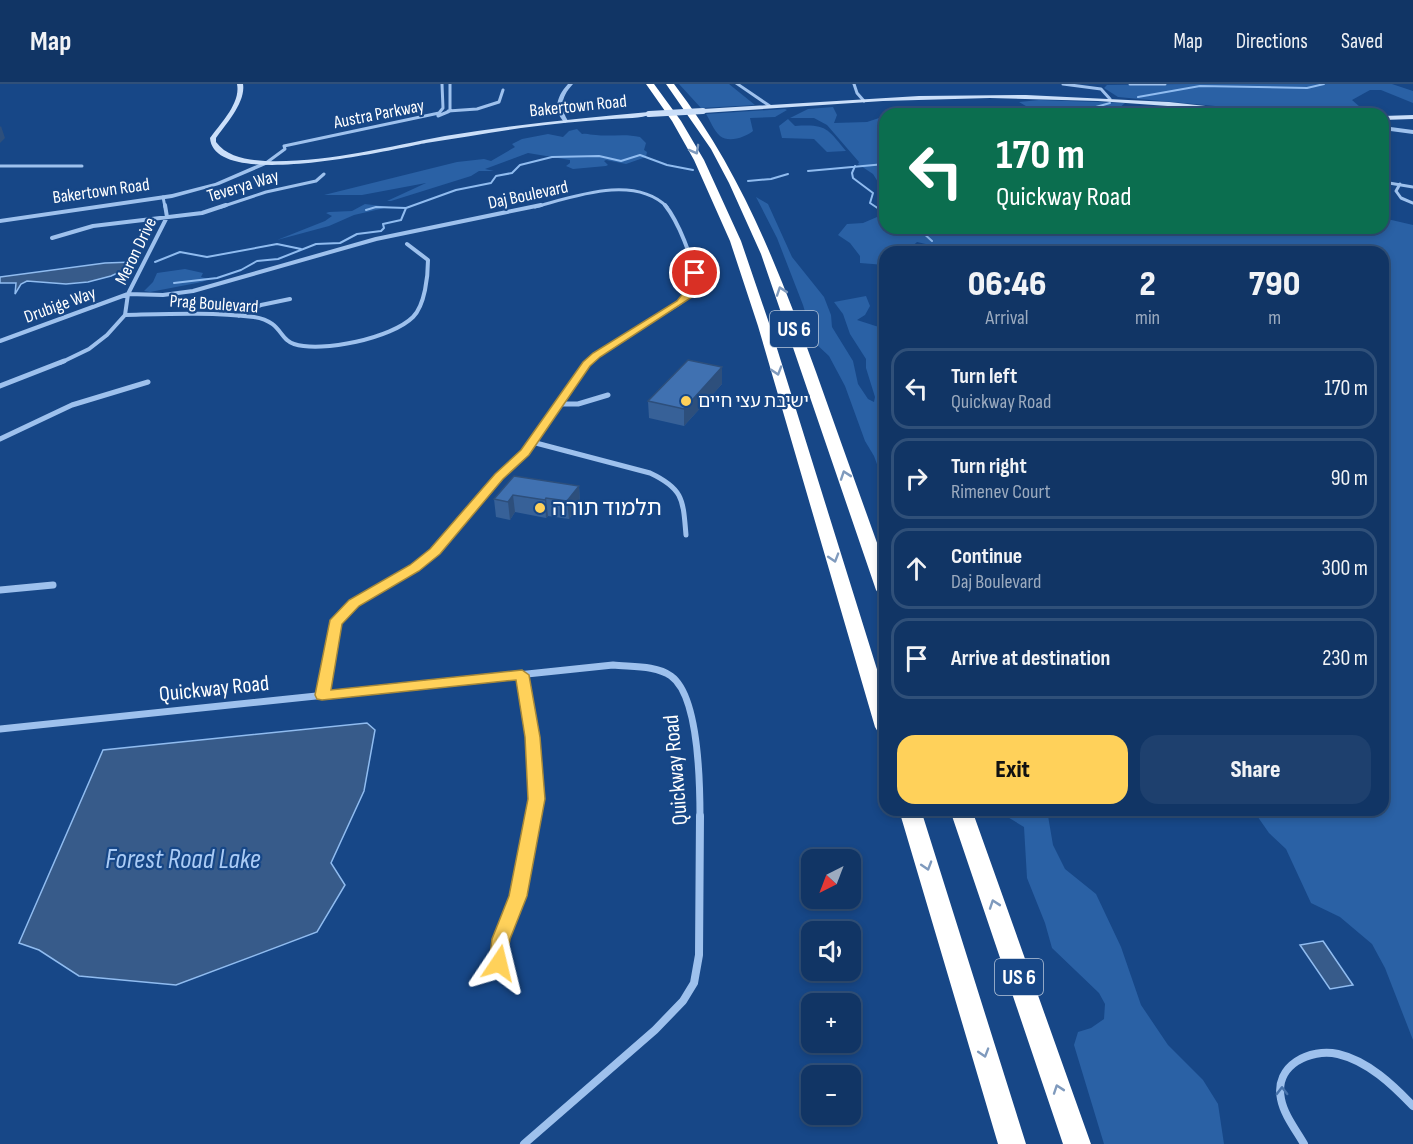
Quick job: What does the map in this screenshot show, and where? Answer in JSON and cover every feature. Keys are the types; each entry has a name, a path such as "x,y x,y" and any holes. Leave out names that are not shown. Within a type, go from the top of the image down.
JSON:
{"highway":[{"name":"US 6","path":"650,84 676,119 703,164 734,235 879,707"},
{"name":"US 6","path":"670,84 714,145 750,211 776,278 879,573"},
{"name":"US 6","path":"912,816 1012,1144"},
{"name":"US 6","path":"964,816 1077,1144"}],"main road":[{"path":"240,84 242,89 233,110 213,142 222,153 266,163"},
{"name":"Bakertown Road","path":"266,163 342,158 448,137 565,121 864,101 989,96 1110,99 1216,108"},
{"path":"1389,119 1413,117"}],"street":[{"name":"Austra Parkway","path":"285,149 284,146 304,140 421,118 441,111 443,108 442,84"},
{"name":"Austra Parkway","path":"266,163 285,149 327,138 436,117 450,111 450,84"},
{"path":"565,121 559,109 560,100 562,94 572,84"},
{"path":"737,84 772,107"},
{"path":"854,84 857,93 864,101"},
{"path":"1064,84 1101,89 1110,99"},
{"path":"1130,84 1165,84"},
{"path":"441,111 499,102 503,90"},
{"path":"1389,124 1403,131"},
{"path":"1389,129 1413,132"},
{"name":"Bakertown Road","path":"0,221 163,197 217,184 266,163"},
{"path":"0,166 82,166"},
{"name":"Teverya Way","path":"52,238 93,226 202,213 266,192 316,181 324,174"},
{"path":"1389,183 1413,187"},
{"path":"1400,184 1396,191 1398,196 1413,203"},
{"name":"Daj Boulevard","path":"128,294 163,295 193,291 375,240 608,192 634,191 656,196 664,202 679,230 695,273 694,286 689,295 680,303 596,355 557,404"},
{"name":"Meron Drive","path":"0,386 89,349 107,335 125,315 128,294 167,217 163,197"},
{"name":"Prag Boulevard","path":"125,315 175,313 238,316 272,322 279,327 288,342 312,347 346,343 399,326 417,312 429,272 428,260 407,244"},
{"name":"Drubige Way","path":"0,341 128,294"},
{"path":"238,316 261,305 290,299"},
{"path":"0,439 72,405 148,382"},
{"path":"322,695 335,623 341,614 354,603 415,568 435,552 499,476 525,452 557,404 578,404 608,395"},
{"path":"532,442 650,473 669,481 680,490 683,499 686,535"},
{"path":"0,590 53,585"},
{"name":"Quickway Road","path":"0,729 614,665 655,669 670,675 681,685 689,702 695,737 700,813 699,955 694,983 683,1001 655,1030 524,1144"},
{"path":"499,963 501,939 518,896 537,799 532,737 522,675"},
{"path":"1304,1144 1285,1110 1280,1091 1283,1075 1288,1068 1304,1057 1328,1053 1363,1063 1387,1080 1413,1106"}],"shaded area":[{"path":"679,84 729,84 755,105 701,108"},
{"path":"1392,84 1413,91 1413,103 1381,90 1370,90 1352,100 1360,107 1238,108 1118,97 1104,88 1107,85"},
{"path":"1039,100 1125,103 1119,108 1029,108 1019,102"},
{"path":"833,107 837,115 834,123 867,122 879,118 879,184 873,174 858,164 859,162 827,125 814,118 790,118 808,109"},
{"path":"787,110 775,117 750,118 753,131 733,139 720,136 706,114"},
{"path":"788,119 795,126 825,129 846,151 827,152 814,139 782,138 779,126"},
{"path":"577,129 582,134 640,137 646,143 644,150 647,152 646,157 626,164 606,160 604,161 608,165 606,166 573,169 566,166 570,160 528,153 485,169 494,171 479,171 471,176 391,201 387,201 426,183 362,195 324,195 457,162 484,159 491,161 515,147 512,144 522,139 548,134 563,137 569,131"},
{"path":"756,197 768,204 792,257 824,297 831,315 832,327 853,361 858,384 868,399 874,402 875,397 866,368 866,359 850,334 843,314 834,302 866,296 870,306 865,315 857,320 879,327 879,470 865,441 845,386 829,356 814,342 803,305 777,238"},
{"path":"365,204 389,207 354,215 329,226 277,240 332,216 326,213 352,211"},
{"path":"879,217 879,234 1389,234 1389,219 1413,225 1413,1040 1385,968 1372,944 1340,917 1311,903 1286,849 1269,833 1257,816 1389,816 1389,246 931,246 917,242 913,246 879,246 879,265 860,263 860,256 850,243 838,235 847,224 863,223"},
{"path":"185,269 203,273 201,277 209,279 150,292 144,291 153,282 157,273"},
{"path":"1006,816 1048,816 1053,845 1065,869 1096,894 1121,947 1141,1005 1168,1045 1203,1080 1218,1104 1224,1144 1104,1144 1074,1045 1078,1032 1091,1028 1104,1019 1105,1004 1099,993 1052,948 1045,923 1027,878 1024,827"}],"water":[{"path":"133,262 133,266 111,276 88,282 66,284 27,281 21,284 15,294 16,283 0,283 0,277 105,263"},
{"name":"Forest Road Lake","path":"367,723 375,730 364,791 331,863 345,885 317,932 176,985 79,976 39,950 19,943 103,750"},
{"path":"1323,941 1353,985 1330,989 1300,945"}],"building":[{"path":"688,360 722,367 684,409 648,401"},
{"path":"514,476 579,486 567,501 513,495 508,502 494,499"}],"waterway":[{"path":"1138,97 1200,86 1307,88 1324,84"},
{"path":"1092,108 1110,103"},
{"path":"406,208 456,190 491,183 496,176 512,173 520,165 552,157 599,156 621,161 640,155 667,165 693,170"},
{"path":"855,167 879,165"},
{"path":"808,171 855,167"},
{"path":"855,167 853,178 873,193 870,203 879,209"},
{"path":"748,181 771,179 788,174"},
{"path":"366,210 376,207 406,208"},
{"path":"174,283 217,278 241,270 257,261 278,259 316,244 340,243 357,234 381,231 384,228 383,224 401,220 406,208"},
{"path":"924,234 932,241"},
{"path":"155,262 180,252 207,257 277,244 301,249"}],"place":[{"name":"ישיבת עצי חיים","path":"686,401"},
{"name":"תלמוד תורה","path":"540,508"}],"route":[{"path":"499,963 501,939 518,896 537,799 532,737 522,675 322,695 335,623 341,614 354,603 415,568 435,552 499,476 525,452 587,364 596,355 680,303 689,295 694,286 695,273"}]}
